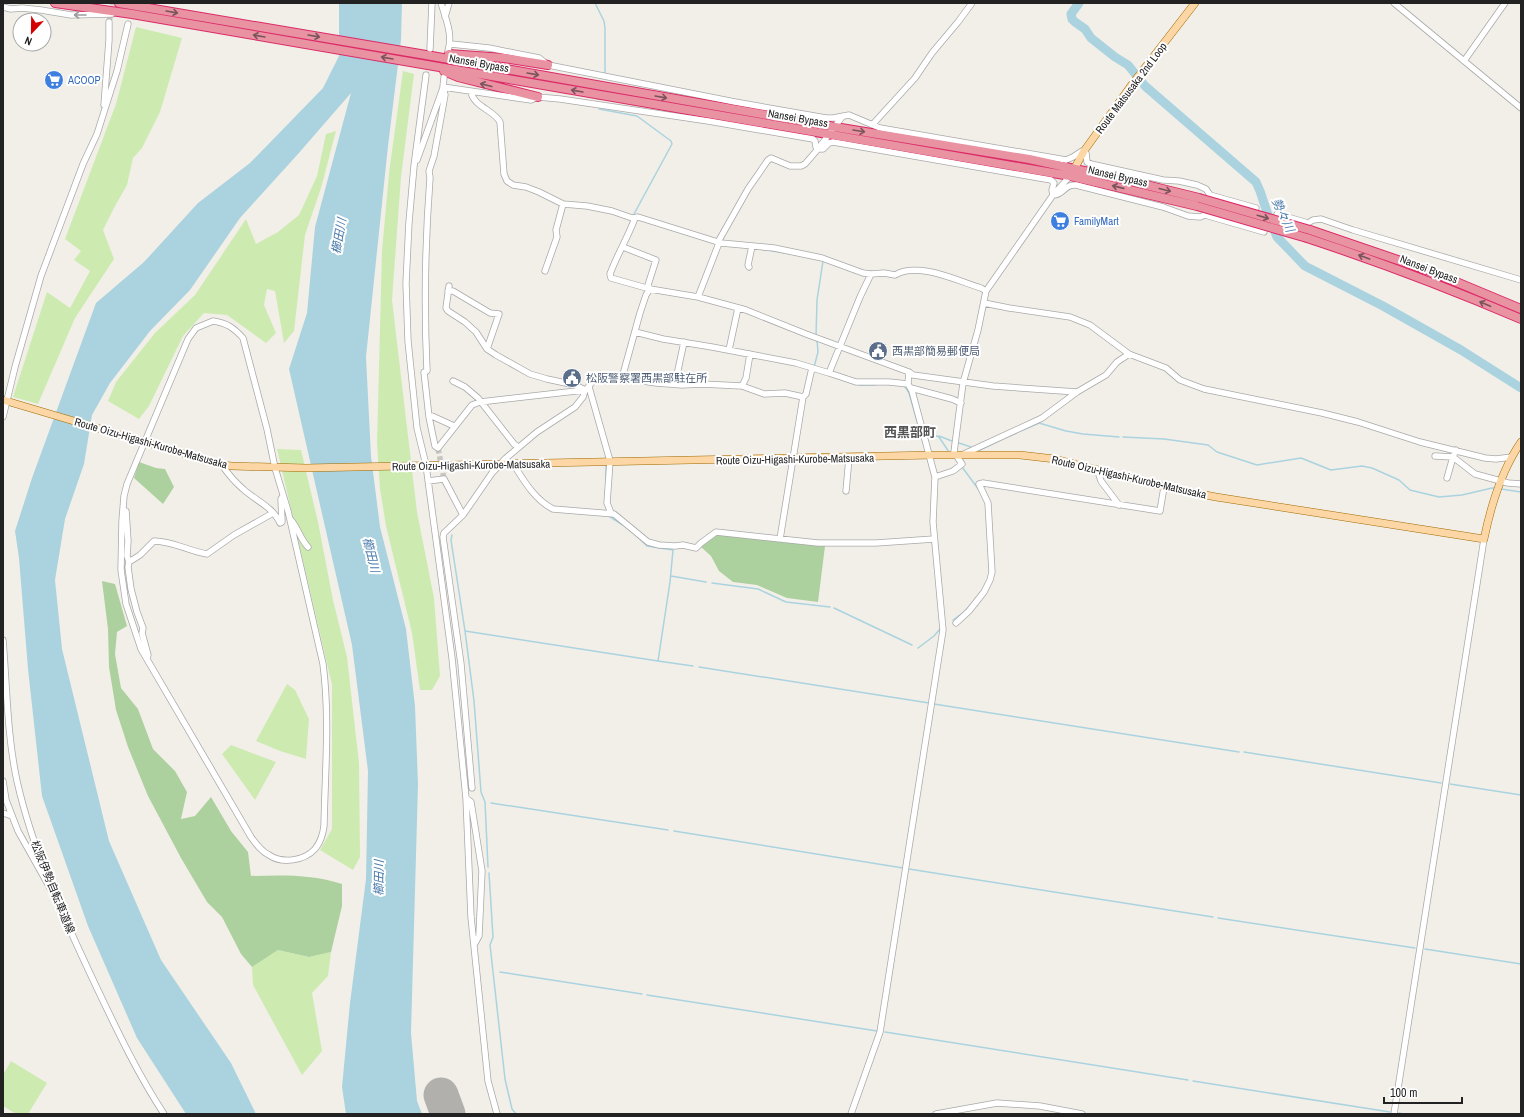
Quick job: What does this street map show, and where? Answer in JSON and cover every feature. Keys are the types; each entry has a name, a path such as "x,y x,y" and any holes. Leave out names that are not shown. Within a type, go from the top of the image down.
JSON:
{"highway":[{"name":"Nansei Bypass","path":"55,3 132,14 1070,176 1198,202"},
{"name":"Nansei Bypass","path":"120,3 428,52 436,56 1074,168 1198,202 1430,271 1521,309"},
{"path":"436,56 446,54 504,58 548,65"},
{"path":"436,67 458,77 538,97"},
{"name":"Nansei Bypass","path":"1308,234 1442,286 1521,319"}],"main road":[{"name":"Route Matsusaka 2nd Loop","path":"1070,176 1084,152 1130,87 1195,3"},
{"name":"Route Oizu-Higashi-Kurobe-Matsusaka","path":"7,402 222,465 278,468 502,463 514,465 930,456 1020,456 1055,459 1164,487 1216,497 1484,539"},
{"path":"1484,539 1491,507 1499,486 1512,457 1521,442"}],"street":[{"path":"428,52 432,3"},
{"path":"441,3 450,31 450,44 448,51"},
{"path":"445,17 449,3"},
{"path":"873,124 915,78 932,53 972,3"},
{"path":"1394,3 1521,108"},
{"path":"1464,61 1505,3"},
{"path":"3,7 11,9 22,8 41,10 71,15 119,13"},
{"path":"103,114 109,22"},
{"path":"3,417 41,276 83,164 97,134 117,71 128,24"},
{"path":"450,44 489,48 539,58 548,65 602,79 826,118 849,115 880,128 1066,160 1073,158 1080,151 1087,154 1087,162 1091,164 1163,180 1179,181 1197,185 1206,189 1210,195 1256,208"},
{"path":"426,75 414,166 407,253 408,341 417,428 428,481 452,658 466,798 470,917 488,1081 497,1114"},
{"path":"414,166 443,87 444,77"},
{"path":"443,87 531,100 538,97 598,102 813,139 816,142 816,147 818,149"},
{"path":"443,87 445,95 434,156 429,171 430,178 425,237 427,371 424,372 429,417 435,446 438,448 472,405 480,402 587,389"},
{"path":"471,92 472,96 479,105 497,117 500,122 504,174 507,181 513,185 526,187 563,204 586,206 635,218 638,217 719,244 752,248 774,248 822,258 871,274 884,273 895,275 899,272 924,270 981,288 986,291"},
{"path":"698,297 719,244 748,189 768,160 770,158 790,166 801,166 808,162 842,117"},
{"path":"818,149 823,149 829,143 833,142 1051,180 1054,183 1052,190 1053,195"},
{"path":"935,478 953,471 960,465 954,452 960,403 963,383 978,330 986,291 1053,195 1070,176"},
{"path":"1053,195 1058,195 1070,185 1076,185 1163,207 1188,216 1200,218 1205,215 1264,232"},
{"path":"544,271 557,236 556,230 563,204"},
{"path":"1277,214 1308,223 1313,220 1321,219 1521,280"},
{"path":"635,218 623,247 617,255 610,274 612,278 650,289 698,297 757,314 909,372 913,375 963,383 1077,392"},
{"path":"622,378 646,295 650,289 648,285 656,260 623,247"},
{"path":"749,266 752,248"},
{"path":"830,372 871,274"},
{"path":"487,349 499,314 490,313 449,289 446,308 476,332 487,349 530,374 587,389"},
{"path":"984,303 1070,317 1090,325 1129,354 1166,368 1180,380 1193,386 1322,413 1358,422 1420,442 1485,458 1496,459 1512,457"},
{"path":"729,350 738,308"},
{"path":"213,321 223,323 233,328 243,338 278,468 283,496 290,519 323,664 326,685 327,727 324,826 322,836 315,849 300,859 291,860 274,858 259,848 251,837 141,649 126,604 121,570 123,502 127,484 142,442 184,347 196,328 203,324 213,321"},
{"path":"635,332 750,354 813,368 830,372 856,382 889,382 909,386 952,399 960,403"},
{"path":"675,384 684,342"},
{"path":"742,386 746,378 750,354"},
{"path":"955,456 1042,418 1077,392 1106,375 1120,360 1129,354"},
{"path":"780,539 803,397 806,394 813,368"},
{"path":"851,1114 880,1032 943,630 933,522 935,478 909,386 909,372"},
{"path":"472,788 461,664 443,537 444,533 463,515 492,473 518,447 537,432 575,407 592,382 596,380 617,380 622,378 656,384 742,386 764,394 785,394 803,397"},
{"path":"453,381 464,387 478,398 514,444 518,447"},
{"path":"587,389 608,462 607,503 611,513"},
{"path":"429,417 432,416 454,426"},
{"path":"1447,478 1456,450"},
{"path":"1435,456 1453,457 1475,474 1499,486 1521,484"},
{"path":"846,491 849,458"},
{"path":"222,465 243,489 272,510 280,522 282,522 281,499 283,496"},
{"path":"514,465 525,482 540,500 553,509 611,513 648,542 659,545 683,545 696,548 716,532 836,544 934,539"},
{"path":"1097,469 1101,481 1119,504"},
{"path":"428,481 444,479 463,515"},
{"path":"956,623 972,607 990,580 991,565 988,503 979,484 983,483 1160,511 1164,487"},
{"path":"123,502 126,511 128,541 127,556 129,562 128,567 131,589 143,628 142,633 148,655 147,659"},
{"path":"129,562 140,555 154,541 171,542 207,554 234,535 273,513"},
{"path":"290,519 295,524 304,543 308,547"},
{"path":"1394,1114 1484,539"},
{"name":"松阪伊勢自転車道線","path":"3,640 8,722 17,781 35,845 70,930 130,1057 164,1114"},
{"path":"3,781 6,800 18,831 48,887 53,890"},
{"path":"466,798 471,802 482,871 479,936 474,945"},
{"path":"3,813 12,816"},
{"path":"936,1114 997,1103 1040,1106 1082,1114"}],"green space":[{"path":"136,27 182,38 160,112 142,148 133,158 127,185 103,230 114,259 75,318 38,404 13,397 47,292 70,308 90,271 74,260 81,251 65,239 116,104"},
{"path":"403,71 414,74 401,177 392,300 417,512 434,598 440,676 432,690 420,690 412,633 386,526 380,489 377,443 382,251 389,173"},
{"path":"336,131 321,188 305,235 294,331 284,343 275,291 267,289 264,305 276,333 266,343 227,315 204,313 183,336 149,406 139,419 108,401 116,382 155,333 195,295 246,219 256,244 278,232 299,215 317,176 326,134"},
{"path":"277,449 301,450 318,522 333,600 347,657 359,763 360,857 353,870 320,850 332,829 332,685"},
{"path":"139,462 156,468 165,469 174,487 163,504 134,478"},
{"path":"717,535 825,546 818,602 787,598 757,585 733,582 719,571 711,556 701,547"},
{"path":"102,581 115,584 127,626 117,632 115,654 121,688 138,709 153,749 175,771 187,792 181,819 195,816 211,797 231,831 248,852 251,876 286,875 319,878 342,884 342,906 331,952 309,957 278,950 252,967 241,954 222,917 207,902 181,858 148,796 128,747 116,710 109,667 108,629"},
{"path":"287,684 295,690 309,719 306,759 280,751 256,741"},
{"path":"231,745 276,762 255,800 222,754"},
{"path":"278,950 309,957 331,952 328,976 312,993 322,1051 302,1075 253,985 252,967"},
{"path":"11,1061 47,1083 28,1114 16,1114 3,1106 3,1075"}],"water":[{"name":"櫛田川","path":"339,3 402,3 401,40 388,146 366,357 371,456 380,527 406,629 415,706 418,784 411,1033 417,1101 422,1114 346,1114 342,1087 350,1003 366,879 368,771 352,645 289,369 307,313 315,227 351,93 240,218 190,290 150,331 110,383 92,415 84,464 65,519 55,580 62,649 109,841 161,960 231,1063 256,1114 186,1114 137,1038 88,926 42,796 28,669 19,558 15,531 32,478 96,303 144,262 198,203 250,163 323,88 339,56"}],"waterway":[{"path":"595,3 604,21 605,73"},
{"name":"勢々川","path":"1079,3 1071,14 1072,19 1085,29 1091,38 1115,57 1128,65 1145,86 1256,182 1277,237 1305,266 1383,306 1461,350 1521,388"},
{"path":"599,109 637,116 671,141 672,144 634,214"},
{"path":"760,249 791,254"},
{"path":"816,336 817,300 823,261"},
{"path":"814,367 818,352 817,340"},
{"path":"859,385 875,385"},
{"path":"903,386 909,393 919,428 921,429"},
{"path":"1009,436 1039,423 1066,431 1083,434 1119,437"},
{"path":"924,431 939,437 949,452"},
{"path":"939,436 952,441"},
{"path":"1123,437 1164,439 1208,445 1217,452 1257,465 1301,458 1331,470 1362,466 1372,468 1399,480 1410,490 1439,497 1462,495 1495,488"},
{"path":"978,451 1000,440"},
{"path":"959,443 971,447"},
{"path":"606,464 606,483"},
{"path":"962,467 979,490"},
{"path":"1501,489 1521,492"},
{"path":"607,515 623,525"},
{"path":"452,535 451,540 474,701 481,792 485,802 488,867"},
{"path":"465,631 658,661 670,582 673,550 647,546 636,535"},
{"path":"671,576 706,582"},
{"path":"712,583 758,589 786,602 830,607"},
{"path":"953,620 964,612 974,601"},
{"path":"834,608 912,645"},
{"path":"918,648 934,636 940,629"},
{"path":"658,661 693,666"},
{"path":"699,667 929,703"},
{"path":"934,704 1239,752"},
{"path":"1244,752 1441,783"},
{"path":"1450,784 1521,795"},
{"path":"491,803 668,830"},
{"path":"674,831 903,868"},
{"path":"909,869 1213,917"},
{"path":"489,873 493,937 490,945 505,1079 512,1109 516,1114"},
{"path":"1218,918 1415,948"},
{"path":"1425,949 1521,964"},
{"path":"500,972 642,994"},
{"path":"647,995 877,1031"},
{"path":"885,1032 1188,1080"},
{"path":"1193,1081 1390,1112"},
{"path":"1399,1113 1403,1114"},
{"path":"1433,1114 1441,1114"}],"runway":[{"path":"441,1095 448,1114"}],"tunnel":[{"path":"109,22 113,3"},
{"path":"599,100 601,81"},
{"path":"438,448 444,479"}],"place":[{"name":"ACOOP","path":"54,80"},
{"name":"FamilyMart","path":"1060,221"},
{"name":"西黒部簡易郵便局","path":"878,351"},
{"name":"松阪警察署西黒部駐在所","path":"572,378"}],"district":[{"name":"西黒部町","path":"910,432"}]}
